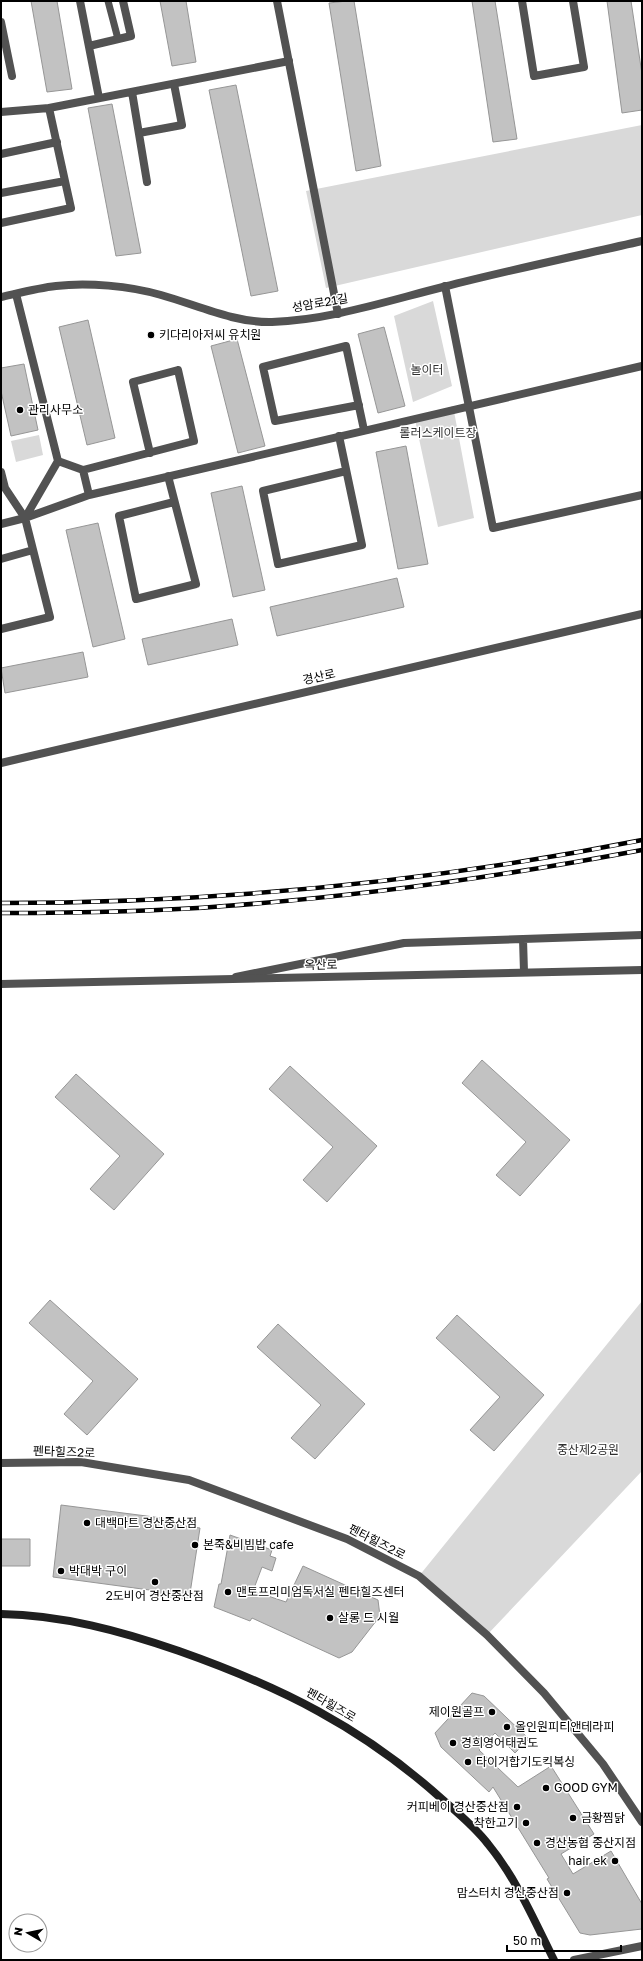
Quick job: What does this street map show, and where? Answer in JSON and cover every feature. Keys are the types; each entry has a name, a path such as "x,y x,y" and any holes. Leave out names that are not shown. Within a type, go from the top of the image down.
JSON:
{"main road":[{"name":"펜타힐즈로","path":"1,1614 23,1614 93,1624 154,1643 226,1668 294,1698 337,1721 382,1750 419,1778 473,1827 488,1844 523,1897 554,1960"}],"street":[{"path":"80,1 99,98"},
{"path":"89,46 131,36 123,1"},
{"path":"277,1 338,314"},
{"path":"522,1 534,76 584,68 574,1"},
{"path":"1,22 12,76"},
{"path":"1,112 49,108 289,61"},
{"path":"139,133 182,125 174,84"},
{"path":"132,92 147,182"},
{"path":"1,223 71,208 49,108"},
{"path":"1,154 57,142"},
{"path":"1,193 65,181"},
{"name":"성암로21길","path":"1,297 56,286 84,285 138,290 159,294 243,320 269,322 296,321 338,314 446,286 642,241"},
{"path":"446,286 493,528 642,495"},
{"path":"16,294 58,461 25,518"},
{"path":"359,405 275,421 264,367 346,346 359,405 364,430"},
{"path":"1,524 25,518 89,494 642,366"},
{"path":"58,461 84,470 150,453 194,441 178,370 133,382 150,453"},
{"path":"339,436 362,545 278,564 263,491 346,471"},
{"path":"84,470 89,494"},
{"path":"1,472 5,488 25,518 50,617 1,630"},
{"path":"168,476 196,584 136,599 119,516 174,502"},
{"path":"1,559 33,550"},
{"name":"경산로","path":"1,763 642,614"},
{"path":"226,979 404,943 642,935"},
{"path":"524,939 524,972"},
{"name":"옥산로","path":"1,984 642,970"},
{"name":"펜타힐즈2로","path":"1,1463 81,1462 189,1480 346,1539 419,1576 487,1635 544,1693 603,1764 642,1822"},
{"path":"574,1960 642,1946"}],"lane":[{"path":"108,1 118,39"}],"green space":[{"path":"642,125 642,215 326,288 306,191"},
{"name":"놀이터","path":"433,301 452,386 413,402 394,316"},
{"name":"롤러스케이트장","path":"453,406 474,518 438,527 415,420"},
{"path":"39,435 43,455 16,462 11,441"},
{"name":"중산제2공원","path":"642,1301 642,1471 487,1635 419,1576"}],"building":[{"path":"31,1 57,1 72,89 47,92"},
{"path":"160,1 186,1 196,62 172,66"},
{"path":"354,1 381,166 356,171 329,3"},
{"path":"472,1 495,1 517,139 493,142"},
{"path":"607,1 631,1 642,74 642,110 622,113"},
{"path":"236,85 278,291 251,296 209,90"},
{"path":"112,104 141,253 116,256 88,108"},
{"path":"88,320 115,438 87,445 59,327"},
{"path":"384,327 405,406 378,413 358,334"},
{"path":"237,339 265,446 238,453 211,346"},
{"name":"관리사무소","path":"24,364 38,430 11,436 1,391 1,368"},
{"path":"406,446 428,564 398,569 376,452"},
{"path":"242,486 265,590 233,597 211,493"},
{"path":"98,523 125,639 93,647 66,530"},
{"path":"397,578 404,607 277,636 270,607"},
{"path":"232,619 238,645 148,665 142,639"},
{"path":"83,652 88,677 5,693 1,668"},
{"path":"482,1060 570,1140 520,1196 496,1175 526,1142 462,1083"},
{"path":"290,1066 377,1146 327,1202 303,1180 333,1147 269,1089"},
{"path":"76,1074 164,1154 114,1210 90,1189 120,1156 55,1097"},
{"path":"50,1300 138,1379 87,1435 64,1414 93,1381 29,1323"},
{"path":"457,1315 544,1395 494,1451 470,1430 500,1397 436,1338"},
{"path":"278,1324 365,1404 315,1459 291,1438 321,1405 257,1347"},
{"path":"61,1505 162,1518 170,1524 200,1528 189,1600 157,1595 157,1591 53,1577"},
{"path":"230,1535 272,1550 270,1556 276,1558 272,1571 262,1567 253,1591 286,1602 303,1566 378,1600 380,1616 352,1652 339,1658 252,1618 250,1621 214,1607 219,1584 221,1584"},
{"path":"1,1539 30,1539 30,1566 1,1566"},
{"path":"472,1693 484,1696 529,1739 515,1753 495,1733 479,1750 518,1787 551,1766 594,1834 561,1854 573,1874 611,1851 642,1904 642,1929 590,1935 580,1933 547,1879 549,1878 493,1787 489,1792 441,1747 435,1733"}],"railway":[{"path":"1,903 162,899 323,887 483,868 642,840"},
{"path":"1,913 169,910 330,897 486,877 642,850"}],"place":[{"name":"키다리아저씨 유치원","path":"151,335"},
{"name":"관리사무소","path":"20,410"},
{"name":"대백마트 경산중산점","path":"87,1523"},
{"name":"본죽&비빔밥 cafe","path":"195,1545"},
{"name":"박대박 구이","path":"61,1571"},
{"name":"2도비어 경산중산점","path":"155,1582"},
{"name":"맨토프리미엄독서실 펜타힐즈센터","path":"228,1592"},
{"name":"살롱 드 시월","path":"330,1618"},
{"name":"제이원골프","path":"492,1712"},
{"name":"올인원피티앤테라피","path":"507,1727"},
{"name":"경희영어태권도","path":"453,1743"},
{"name":"타이거합기도킥복싱","path":"468,1762"},
{"name":"GOOD GYM","path":"546,1788"},
{"name":"커피베이 경산중산점","path":"517,1807"},
{"name":"금황찜닭","path":"573,1818"},
{"name":"착한고기","path":"526,1823"},
{"name":"경산농협 중산지점","path":"537,1843"},
{"name":"hair ek","path":"615,1861"},
{"name":"맘스터치 경산중산점","path":"567,1893"}]}
